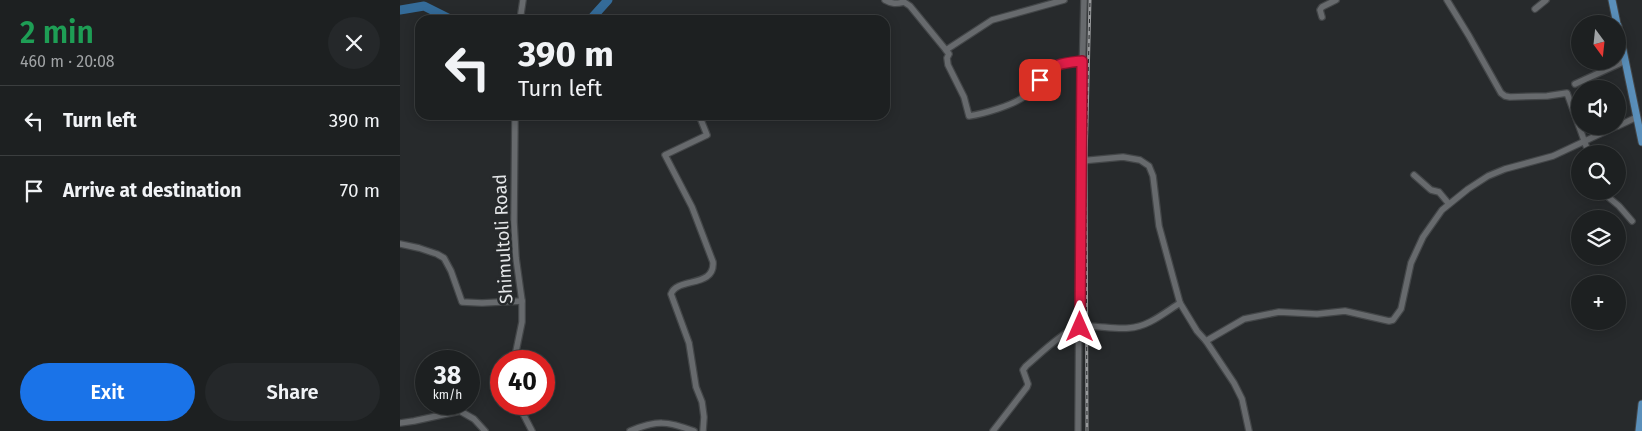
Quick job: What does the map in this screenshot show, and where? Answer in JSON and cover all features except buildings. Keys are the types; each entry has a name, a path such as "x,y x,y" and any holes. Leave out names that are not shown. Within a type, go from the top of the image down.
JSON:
{"main road":[{"path":"1612,0 1615,15"},
{"path":"1626,66 1642,142"},
{"path":"1639,431 1642,404"}],"street":[{"path":"521,15 523,0"},
{"path":"885,0 897,4 904,2 910,6 949,54 947,58 948,64 964,97 969,116 1016,102 1026,96 1046,71 1052,67 1059,64 1082,61"},
{"path":"946,50 992,20 1064,0"},
{"path":"1078,431 1080,161 1084,0"},
{"path":"1322,18 1320,10 1322,7 1336,0"},
{"path":"1447,0 1501,93 1504,96 1510,97 1547,96 1568,93 1586,145"},
{"path":"1535,9 1546,0"},
{"path":"1584,80 1605,70"},
{"path":"1626,122 1637,117"},
{"name":"Shimultoli Road","path":"515,120 514,222 516,258 522,301 522,322 516,350"},
{"path":"701,120 707,136 665,155 692,207 714,268 710,274 701,279 676,286 671,294 689,343 696,387 702,402 704,431"},
{"path":"1206,341 1244,318 1280,312 1317,314 1345,310 1389,321 1393,320 1401,309 1411,263 1423,237 1442,210 1488,176 1505,169 1553,156 1598,135"},
{"path":"1080,161 1123,158 1140,160 1149,166 1153,176 1159,226 1180,303 1197,331 1234,382 1242,399 1249,431"},
{"path":"1414,175 1431,190 1439,192 1449,204"},
{"path":"1612,200 1632,221"},
{"path":"400,244 419,248 444,258 451,271 462,302 522,301"},
{"path":"994,431 1027,388 1028,384 1023,370 1064,333 1080,327 1129,328 1150,322 1180,303"},
{"path":"400,423 460,410 474,419 485,431"},
{"path":"524,415 532,431"},
{"path":"630,431 658,422 667,422 694,431"}],"waterway":[{"path":"594,15 608,0"},
{"path":"400,10 424,6 442,15"}],"railway":[{"path":"1087,431 1086,161 1090,0"}],"route":[{"path":"1040,80 1046,71 1052,67 1059,64 1082,61 1080,327"}]}
